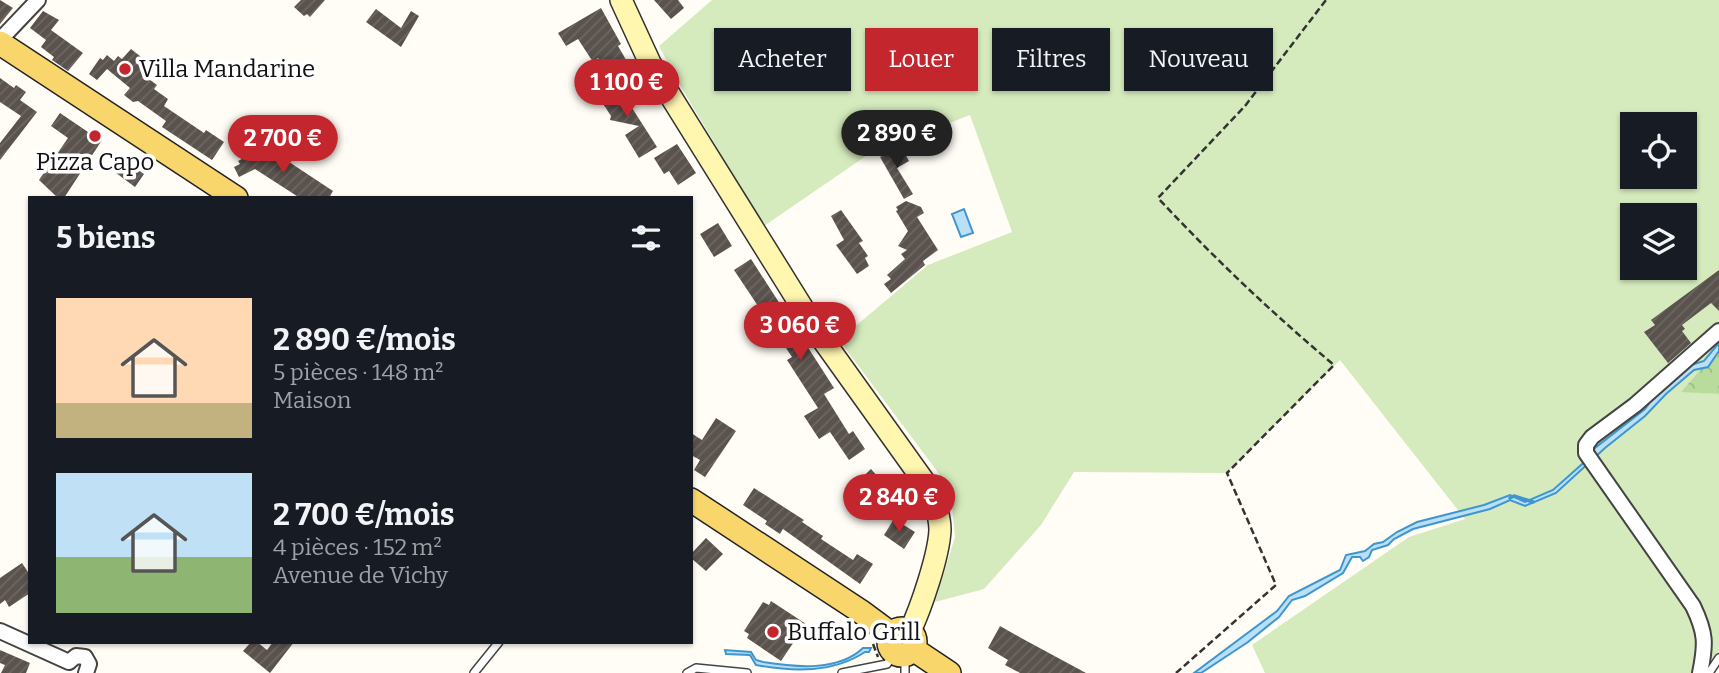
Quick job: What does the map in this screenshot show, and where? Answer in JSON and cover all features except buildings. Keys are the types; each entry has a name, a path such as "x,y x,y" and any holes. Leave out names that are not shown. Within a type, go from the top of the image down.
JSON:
{"main road":[{"path":"0,41 233,196"},
{"path":"693,501 860,611 903,649 949,673"}],"street":[{"path":"0,41 38,0"},
{"path":"621,1 650,63 820,336 928,487 940,527 937,550 903,649"},
{"path":"1700,673 1706,648 1703,626 1693,606 1590,458 1586,445 1592,437 1635,405 1719,331"},
{"path":"0,631 28,641"},
{"path":"37,644 88,660 91,672"}],"lane":[{"path":"474,673 497,644"},
{"path":"842,673 887,664 903,649"},
{"path":"1709,673 1719,658"},
{"path":"687,673 696,668 747,673"}],"path":[{"path":"1176,673 1276,585 1227,473 1334,365 1235,277 1158,198 1245,106 1326,0"}],"green space":[{"path":"712,0 1719,0 1719,348 1682,391 1719,394 1719,652 1707,667 1698,673 1265,673 1252,645 1409,537 1465,519 1340,360 1227,473 1074,472 1041,525 984,589 935,602 955,537 951,495 937,471 839,340 928,265 1012,232 970,115 866,156 764,226 659,46"},
{"path":"1719,348 1719,394 1681,392"}],"water":[{"path":"964,209 973,233 961,237 952,214"},
{"path":"1719,343 1719,351 1708,367 1694,370 1556,493 1525,506 1510,500 1490,509 1413,529 1388,545 1372,550 1369,557 1363,561 1360,557 1352,557 1343,573 1305,596 1292,600 1279,617 1248,642 1201,673 1194,673 1277,611 1289,596 1340,570 1346,555 1365,551 1417,522 1484,505 1510,495 1525,502 1553,490 1590,457 1595,448 1645,409 1661,387 1691,365 1704,361"},
{"path":"863,648 871,648 869,652 840,664 799,670 756,665 750,655 726,654 725,650 751,652 756,660 763,662 815,666 841,661"}],"waterway":[{"path":"1510,498 1514,496 1533,502"}],"place":[{"name":"Villa Mandarine","path":"125,69"},
{"name":"Pizza Capo","path":"95,136"},
{"name":"Buffalo Grill","path":"773,632"}]}
